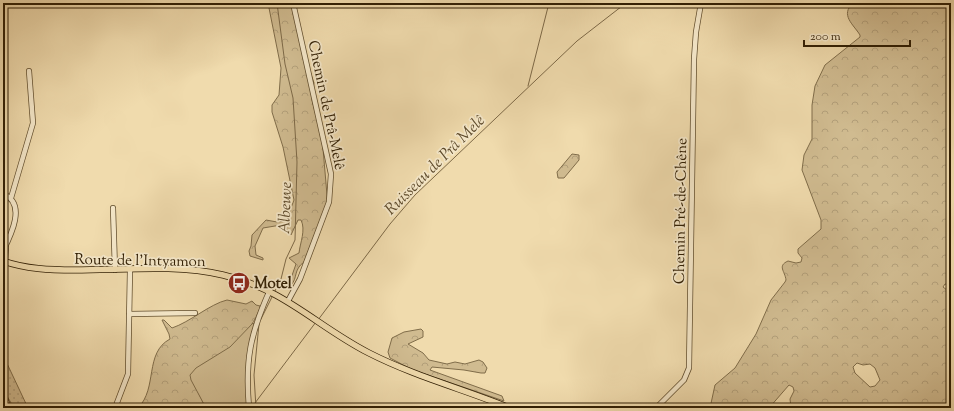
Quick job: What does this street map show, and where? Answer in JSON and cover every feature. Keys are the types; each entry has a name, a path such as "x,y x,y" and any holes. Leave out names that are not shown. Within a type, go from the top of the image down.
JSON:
{"main road":[{"name":"Route de l'Intyamon","path":"4,262 37,269 175,270 208,272 240,280 270,291 288,300 348,342 382,360 510,408"},
{"path":"3,396 9,408"}],"street":[{"name":"Chemin de Prâ-Melê","path":"288,300 300,279 329,202 331,174 293,3"},
{"name":"Chemin Pré-de-Chêne","path":"656,408 684,380 689,368 694,59 696,32 701,3"},
{"path":"11,198 33,122 29,71"},
{"path":"3,194 11,198 15,204 17,212 7,244 4,262"},
{"path":"113,208 115,270"},
{"path":"3,251 7,244"},
{"path":"115,408 128,374 130,270"},
{"path":"249,408 248,391 250,343 270,291"},
{"path":"129,314 194,314"}],"green space":[{"path":"268,3 295,3 303,51 314,83 312,100 322,137 327,195 327,203 304,262 298,268 291,285 289,284 296,264 289,258 299,253 303,232 301,220 298,220 291,235 285,227 281,225 263,228 255,246 256,255 263,258 263,260 250,256 249,251 252,235 266,220 277,222 286,221 294,200 283,147 272,112 272,105 279,95 281,68"},
{"path":"853,3 951,3 951,285 945,284 943,287 951,293 951,408 791,408 790,399 794,391 793,387 789,385 769,408 710,408 715,385 735,368 756,334 771,300 785,282 786,280 782,269 783,265 788,261 796,263 801,262 802,258 798,253 798,249 821,229 821,220 802,170 804,155 812,139 812,105 815,86 825,65 860,37 849,19 849,7","holes":["857,363 863,365 870,364 875,368 880,380 875,386 870,387 855,373 853,367"]},
{"path":"572,154 579,155 579,160 564,178 558,178 557,172"},
{"path":"227,300 246,304 252,301 256,305 260,306 260,308 251,326 238,341 222,354 204,364 199,394 206,408 138,408 148,391 157,353 162,345 170,339 162,320 164,320 172,328 186,322 214,305"},
{"path":"253,323 256,327 250,367 251,408 206,408 191,380 190,375 196,368 230,347"},
{"path":"421,329 423,331 423,337 408,344 423,353 429,360 447,364 455,362 465,364 479,360 483,362 487,368 485,373 432,367 430,370 502,396 504,401 413,370 390,358 388,352 392,338 404,332"},
{"path":"3,355 28,408 14,408 3,389"}],"waterway":[{"name":"Albeuve","path":"274,293 281,279 286,259 295,240 297,162 293,98 285,64 277,3"},
{"path":"528,86 549,3"},
{"name":"Ruisseau de Prâ Melê","path":"318,320 390,224 415,195 577,41 626,3"},
{"name":"Albeuve","path":"260,321 273,295"},
{"name":"Ruisseau de Prâ Melê","path":"255,403 316,322"},
{"name":"Albeuve","path":"256,408 254,375 259,324"}],"place":[{"name":"Motel","path":"239,283"}]}
